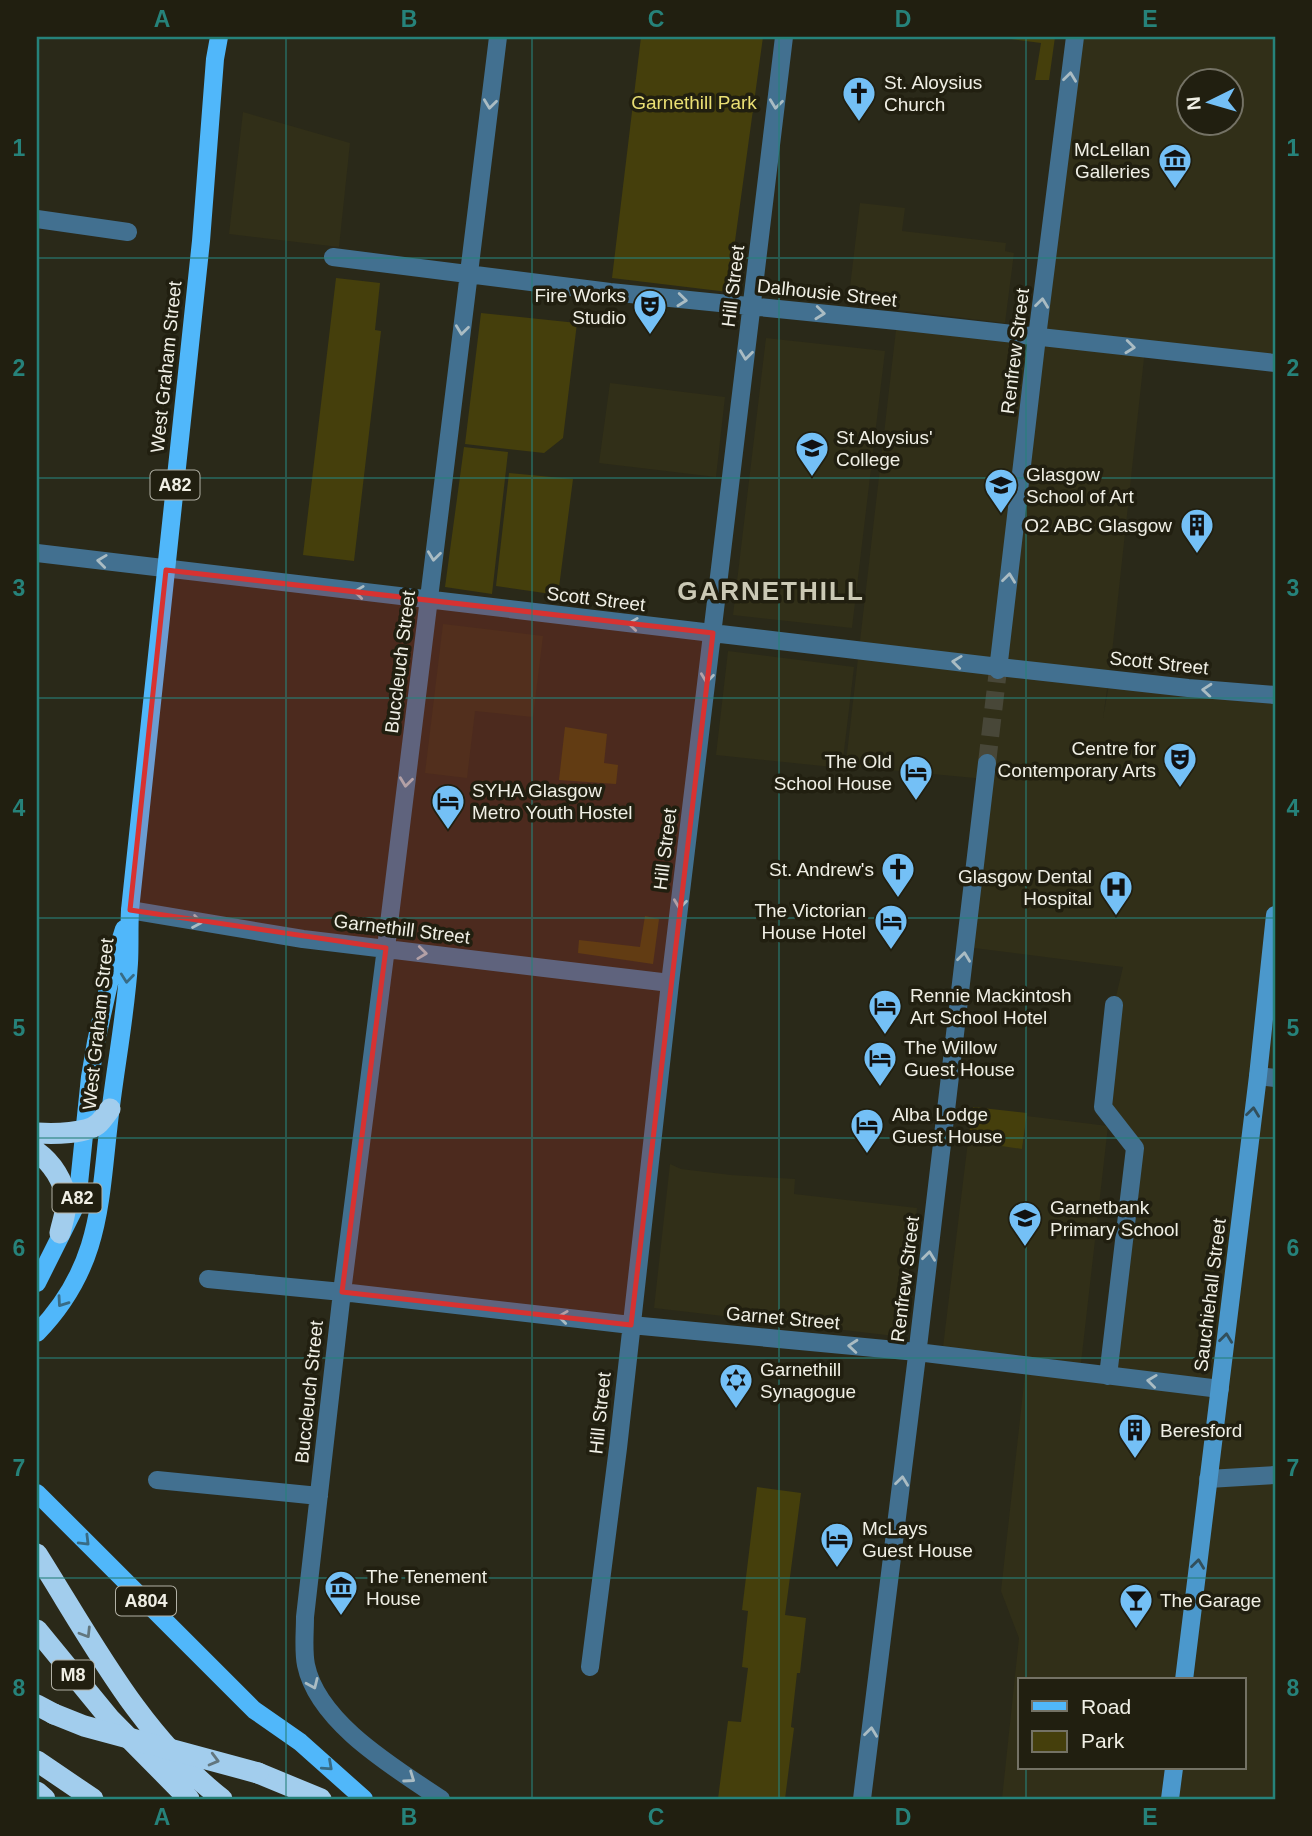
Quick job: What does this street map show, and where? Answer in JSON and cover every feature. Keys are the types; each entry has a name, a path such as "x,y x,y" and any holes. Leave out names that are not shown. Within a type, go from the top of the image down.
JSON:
{"highway":[{"path":"37,1133 100,1127"},
{"path":"37,1152 59,1178 67,1201 60,1233"},
{"path":"37,1554 119,1686 148,1725 177,1759 222,1799"},
{"name":"M8","path":"37,1630 110,1719 189,1799"},
{"path":"46,1709 85,1726 258,1773 321,1799"},
{"path":"37,1760 93,1799"},
{"path":"37,1792 45,1799"}],"main road":[{"name":"West Graham Street","path":"100,1127 129,962 130,910 201,241 217,37"},
{"name":"West Graham Street","path":"100,1127 88,1105 96,1042 114,961 130,910"},
{"name":"A82","path":"37,1283 77,1203 100,1127"},
{"name":"A82","path":"37,1333 61,1305 72,1287 92,1242 103,1186 100,1127"},
{"name":"A804","path":"37,1493 254,1710 300,1742 364,1799"}],"street":[{"name":"Buccleuch Street","path":"441,1799 380,1757 336,1719 321,1700 312,1682 306,1666 304,1644 342,1292 498,37"},
{"name":"Hill Street","path":"590,1667 784,37"},
{"name":"Renfrew Street","path":"999,668 1075,37"},
{"path":"37,219 128,232"},
{"name":"Dalhousie Street","path":"333,257 610,292 1275,363"},
{"name":"Scott Street","path":"37,553 999,668 1275,695"},
{"name":"Renfrew Street","path":"862,1799 987,763"},
{"name":"Garnethill Street","path":"130,910 256,932 670,983"},
{"name":"Sauchiehall Street","path":"1184,1678 1220,1389 1266,1077 1275,915"},
{"path":"1108,1376 1135,1148 1103,1107 1114,1005"},
{"path":"208,1279 342,1292"},
{"name":"Garnet Street","path":"342,1292 631,1325 918,1352 1220,1389"},
{"path":"1208,1479 1275,1475"},
{"path":"157,1480 319,1496"},
{"path":"1170,1799 1174,1770"}],"highlighted area":[{"path":"166,570 713,633 631,1325 342,1292 386,948 130,910"}],"shaded area":[{"path":"1075,37 1275,37 1275,362 1145,349 1103,718 1110,679 1275,695 1275,1799 1002,1799 1019,1638 1001,1591 1026,1365 1107,1376 1135,1148 1103,1107 1114,1005 1123,967 966,947 985,779 848,766 846,762 897,321 1037,336"},
{"path":"243,112 350,143 339,247 229,234"},
{"path":"860,203 905,208 902,231 1006,243 1005,251 1014,253 1005,323 848,304"},
{"path":"766,338 885,351 852,628 733,615"},
{"path":"610,383 725,397 716,477 599,463"},
{"path":"443,624 543,636 533,717 475,711 467,778 425,773"},
{"path":"728,651 854,667 842,768 716,755"},
{"name":"Garnetbank Primary School","path":"1027,1116 1108,1126 1081,1363 943,1347 968,1141 1022,1148"},
{"path":"670,1164 681,1169 731,1175 795,1179 794,1194 917,1208 903,1337 654,1308"}],"green space":[{"name":"Garnethill Park","path":"641,37 763,37 728,292 612,278"},
{"path":"1011,37 1055,37 1049,80 1035,80 1041,43"},
{"path":"336,278 380,283 375,330 381,331 354,561 303,555"},
{"path":"481,313 577,323 563,438 544,453 465,444"},
{"path":"464,447 508,452 492,594 445,587"},
{"path":"509,473 573,479 558,595 496,586"},
{"path":"565,727 607,734 604,763 618,765 616,784 559,780"},
{"path":"645,916 659,919 653,964 578,953 579,940 640,947"},
{"path":"973,1107 1027,1113 1022,1149 968,1141"},
{"path":"757,1487 801,1493 785,1615 806,1618 791,1727 794,1728 785,1799 718,1799 728,1721 741,1722 748,1668 742,1667 748,1611 742,1610"}],"tunnel":[{"path":"987,763 998,670"}],"place":[{"name":"St. Aloysius Church","path":"859,123"},
{"name":"McLellan Galleries","path":"1175,190"},
{"name":"Fire Works Studio","path":"650,336"},
{"name":"St Aloysius' College","path":"812,478"},
{"name":"Glasgow School of Art","path":"1001,515"},
{"name":"O2 ABC Glasgow","path":"1197,555"},
{"name":"Centre for Contemporary Arts","path":"1180,789"},
{"name":"The Old School House","path":"916,802"},
{"name":"SYHA Glasgow Metro Youth Hostel","path":"448,831"},
{"name":"St. Andrew's","path":"898,899"},
{"name":"Glasgow Dental Hospital","path":"1116,917"},
{"name":"The Victorian House Hotel","path":"891,951"},
{"name":"Rennie Mackintosh Art School Hotel","path":"885,1036"},
{"name":"The Willow Guest House","path":"880,1088"},
{"name":"Alba Lodge Guest House","path":"867,1155"},
{"name":"Garnetbank Primary School","path":"1025,1248"},
{"name":"Garnethill Synagogue","path":"736,1410"},
{"name":"Beresford","path":"1135,1460"},
{"name":"McLays Guest House","path":"837,1569"},
{"name":"The Tenement House","path":"341,1617"},
{"name":"The Garage","path":"1136,1630"}],"district":[{"name":"GARNETHILL","path":"771,591"}]}
